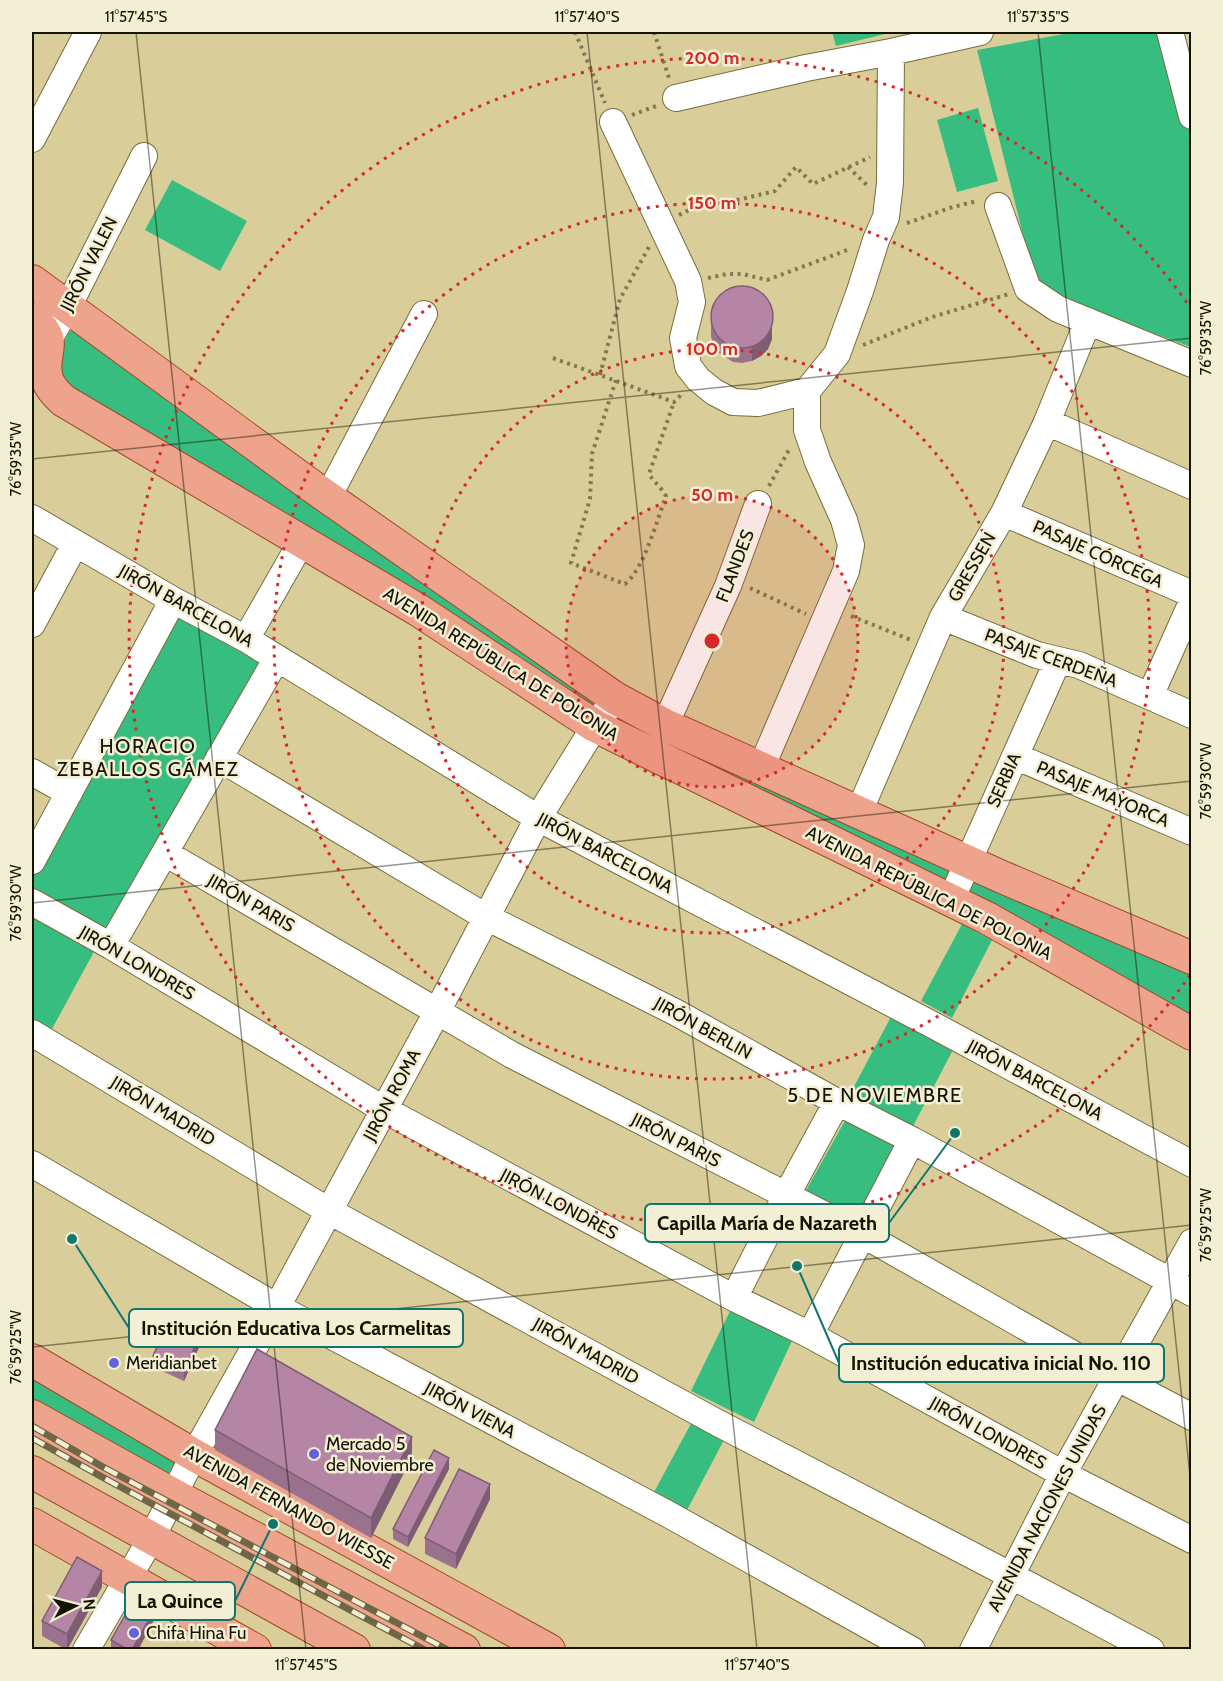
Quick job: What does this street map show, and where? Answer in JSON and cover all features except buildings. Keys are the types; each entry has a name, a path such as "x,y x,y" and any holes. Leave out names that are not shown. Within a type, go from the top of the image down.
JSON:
{"main road":[{"name":"AVENIDA REPÚBLICA DE POLONIA","path":"32,281 328,497 615,698 665,725 958,857 1191,958"},
{"name":"AVENIDA REPÚBLICA DE POLONIA","path":"40,329 47,378 54,392 64,401 418,610 595,726 987,918 1191,1034"},
{"path":"941,896 958,857"},
{"name":"AVENIDA FERNANDO WIESSE","path":"32,1360 194,1455 549,1650"},
{"path":"32,1416 174,1495 464,1650"},
{"path":"32,1472 354,1650"},
{"path":"32,1524 255,1650"}],"street":[{"path":"32,139 88,32"},
{"path":"676,98 980,32"},
{"path":"1170,32 1191,110"},
{"path":"613,122 688,281 692,302 683,338 688,366 698,379 714,392 733,402 758,404 807,391 837,354 886,217 890,183 891,52"},
{"name":"JIRÓN VALEN","path":"32,370 40,329 68,307 144,156"},
{"path":"998,206 1028,289 1058,309 1191,364"},
{"path":"328,497 424,314"},
{"name":"GRESSEN","path":"859,812 943,617 1004,513 1047,422 1088,321"},
{"path":"761,768 846,572 851,545 844,520 818,462 807,430 807,391"},
{"path":"1047,422 1191,486"},
{"name":"FLANDES","path":"665,725 731,579 758,504"},
{"name":"PASAJE CÓRCEGA","path":"1004,513 1191,594"},
{"name":"JIRÓN BARCELONA","path":"32,518 173,600 246,639 538,818 931,1024 1191,1164"},
{"path":"246,639 302,542"},
{"path":"32,624 75,544"},
{"path":"32,861 173,600"},
{"path":"1149,696 1191,602"},
{"name":"PASAJE CERDEÑA","path":"943,617 1037,655 1079,665 1191,715"},
{"path":"111,946 277,658"},
{"name":"SERBIA","path":"958,857 1015,756 1058,660"},
{"name":"JIRÓN ROMA","path":"86,1650 152,1538 194,1455 278,1307 437,1012 538,818 615,698"},
{"name":"PASAJE MAYORCA","path":"1015,756 1191,832"},
{"name":"JIRÓN BERLIN","path":"219,758 486,917 675,1012 1181,1287"},
{"path":"32,772 69,793"},
{"name":"JIRÓN PARIS","path":"165,853 512,1055 862,1234 1191,1417"},
{"name":"JIRÓN LONDRES","path":"32,902 111,946 383,1109 734,1298 810,1335 1064,1474 1191,1539"},
{"name":"JIRÓN MADRID","path":"32,1033 329,1211 716,1422 1150,1650"},
{"path":"734,1298 837,1102"},
{"path":"810,1335 912,1140"},
{"name":"JIRÓN VIENA","path":"32,1164 278,1307 666,1514 912,1650"},
{"name":"AVENIDA NACIONES UNIDAS","path":"973,1650 1010,1575 1117,1377 1181,1287 1191,1242"}],"path":[{"path":"575,32 613,122 676,98 654,32"},
{"path":"600,375 620,299 661,224 693,208 775,191 796,168 813,184 848,166"},
{"path":"906,223 953,207 980,201 998,206"},
{"path":"688,281 727,274 743,274 767,280 876,240"},
{"path":"855,348 932,317 1028,289"},
{"path":"553,358 674,402"},
{"path":"616,380 592,454 590,499 570,563 625,584 640,565 666,496 649,474 674,402 698,379"},
{"path":"758,504 790,449 807,430"},
{"path":"731,579 806,614 828,614 930,647"}],"green space":[{"path":"832,32 893,32 836,46"},
{"path":"1075,32 1166,32 1191,129 1191,347 1045,293 1030,263 977,50"},
{"path":"978,108 998,181 957,192 937,120"},
{"path":"172,180 247,221 220,271 145,230"},
{"path":"76,329 599,699 595,706 68,397 55,361 69,332"},
{"path":"178,616 268,668 112,941 32,899 32,874"},
{"path":"641,724 1191,973 1191,1025 630,731"},
{"path":"34,913 96,948 52,1029 32,1018 32,918"},
{"path":"962,924 992,940 952,1018 921,1001"},
{"path":"893,1013 955,1046 911,1130 849,1096"},
{"path":"847,1117 899,1147 856,1223 804,1194"},
{"path":"730,1311 792,1341 754,1422 691,1391"},
{"path":"32,1378 176,1461 168,1474 32,1412"},
{"path":"694,1418 726,1436 686,1512 653,1494"}],"railway":[{"path":"32,1426 103,1467 448,1650"},
{"path":"32,1438 425,1650"}],"place":[{"name":"Capilla María de Nazareth","path":"955,1133"},
{"name":"Institución Educativa Los Carmelitas","path":"72,1239"},
{"name":"Institución educativa inicial No. 110","path":"797,1266"},
{"name":"Meridianbet","path":"114,1363"},
{"name":"Mercado 5 de Noviembre","path":"314,1454"},
{"name":"La Quince","path":"273,1524"},
{"name":"Chifa Hina Fu","path":"134,1633"}],"district":[{"name":"HORACIO ZEBALLOS GÁMEZ","path":"148,758"},
{"name":"5 DE NOVIEMBRE","path":"875,1095"}]}
